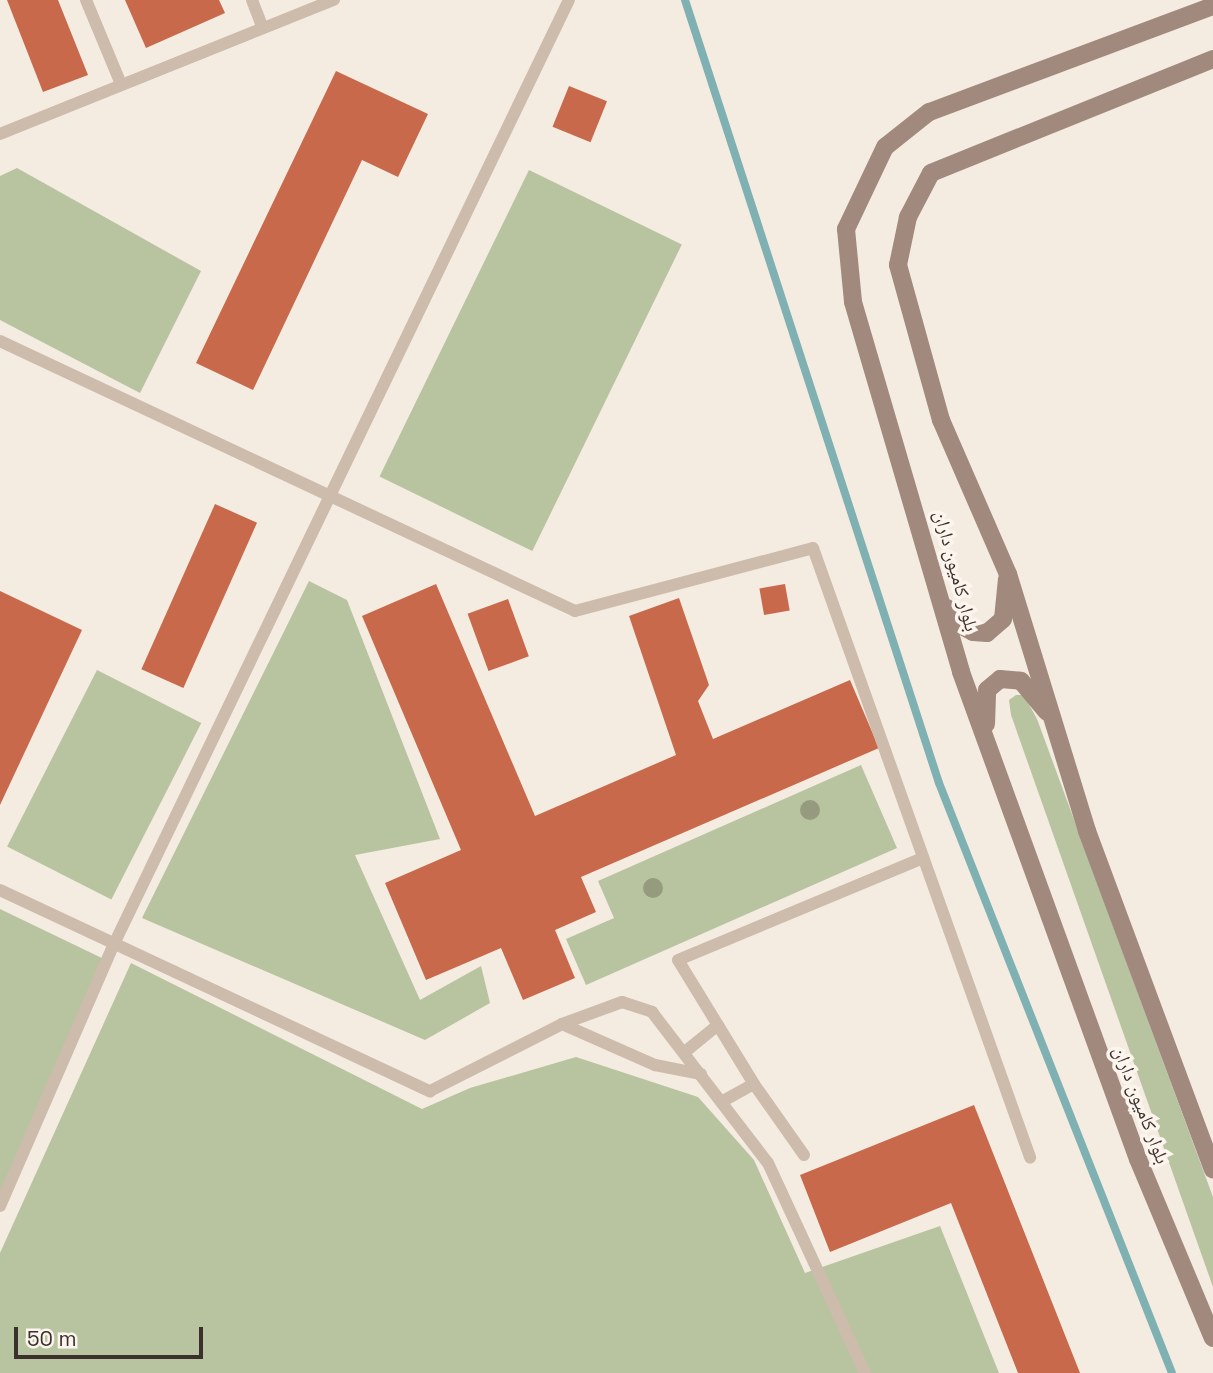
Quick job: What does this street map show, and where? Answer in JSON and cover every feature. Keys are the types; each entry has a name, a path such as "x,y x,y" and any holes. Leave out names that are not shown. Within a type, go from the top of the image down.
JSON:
{"main road":[{"name":"بلوار کامیون داران","path":"1213,6 929,112 885,147 846,229 853,302 943,602 961,672 987,737 1138,1159 1213,1338"},
{"name":"بلوار کامیون داران","path":"1213,59 931,173 908,217 898,265 908,308 942,420 1008,574 1051,717 1122,931 1213,1169"},
{"path":"943,602 960,625 973,632 987,633 1003,619 1008,574"},
{"path":"987,737 987,690 1000,679 1021,681 1051,717"}],"lane":[{"path":"86,0 121,85"},
{"path":"251,0 263,28"},
{"path":"0,134 334,0"},
{"path":"0,1206 114,944 569,0"},
{"path":"0,341 575,611 813,548 1030,1157"},
{"path":"804,1155 754,1084 678,960 923,858"},
{"path":"0,890 430,1091 562,1024 621,1002 652,1012 686,1051 768,1163 865,1373"},
{"path":"562,1024 655,1065 701,1074"},
{"path":"686,1051 718,1025"},
{"path":"723,1101 754,1084"}],"green space":[{"path":"17,168 201,271 140,393 0,320 0,176"},
{"path":"529,170 682,245 532,551 380,476"},
{"path":"309,581 347,600 440,839 355,855 420,1000 481,966 490,1003 425,1040 142,918"},
{"path":"97,670 201,723 111,900 7,846"},
{"path":"1016,695 1024,695 1037,719 1213,1197 1213,1287 1011,715 1009,700"},
{"path":"861,765 897,848 586,985 566,939 614,918 598,881"},
{"path":"0,909 108,961 0,1199"},
{"path":"131,963 422,1109 470,1088 576,1057 698,1097 754,1160 805,1273 940,1226 999,1373 0,1373 0,1253"}],"building":[{"path":"7,0 58,0 88,75 43,92"},
{"path":"125,0 219,0 225,13 146,48"},
{"path":"336,71 428,114 398,177 362,160 253,390 196,363"},
{"path":"569,86 607,101 591,142 553,127"},
{"path":"215,504 257,523 183,688 141,669"},
{"path":"436,584 535,816 676,755 629,616 679,598 709,685 698,701 713,739 850,680 879,748 581,877 596,912 555,930 575,978 523,1000 501,948 426,980 385,883 461,850 362,616"},
{"path":"785,584 790,611 764,615 759,589"},
{"path":"0,591 82,630 0,805"},
{"path":"508,599 529,656 488,671 468,614"},
{"path":"974,1105 1080,1373 1018,1373 951,1203 830,1252 800,1175"}],"waterway":[{"path":"685,0 939,783 1172,1373"}]}
